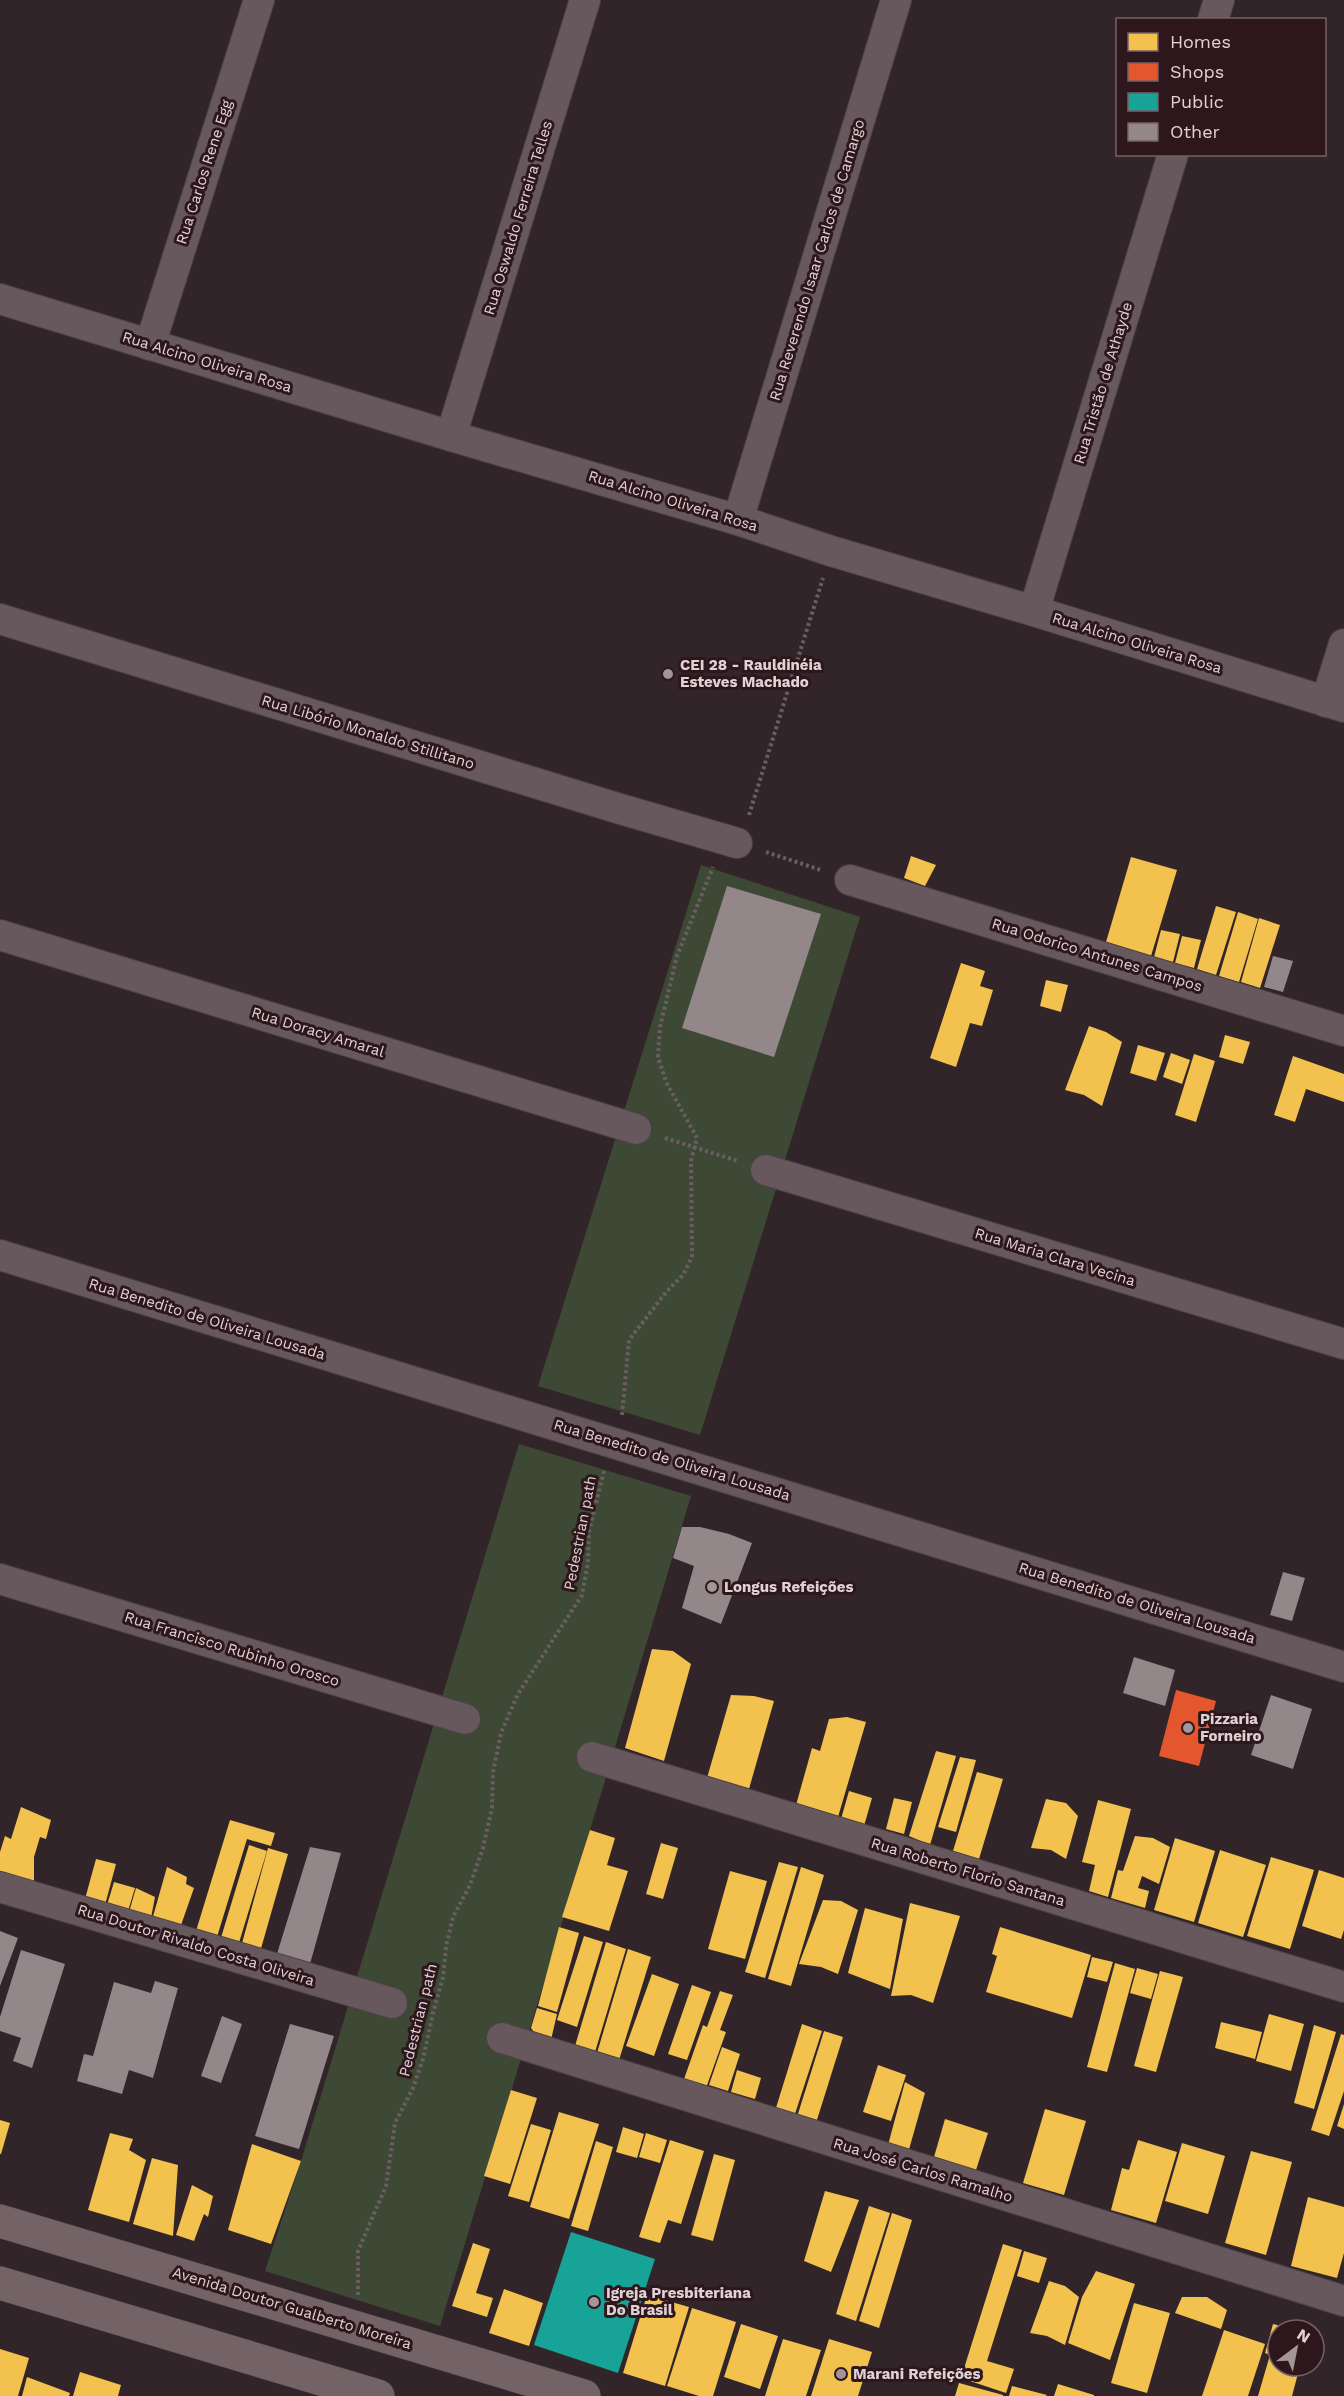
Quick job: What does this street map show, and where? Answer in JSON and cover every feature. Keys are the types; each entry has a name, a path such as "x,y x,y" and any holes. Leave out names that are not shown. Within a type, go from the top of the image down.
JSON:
{"main road":[{"name":"Avenida Doutor Gualberto Moreira","path":"0,2221 584,2396"},
{"path":"0,2283 378,2396"}],"street":[{"name":"Rua Carlos Rene Egg","path":"150,345 259,0"},
{"name":"Rua Oswaldo Ferreira Telles","path":"451,436 585,0"},
{"name":"Rua Reverendo Isaar Carlos de Camargo","path":"738,520 896,0"},
{"path":"1214,18 1219,0"},
{"name":"Rua Tristão de Athayde","path":"1034,611 1172,156"},
{"name":"Rua Alcino Oliveira Rosa","path":"0,299 451,436 738,520 831,551 1034,611 1335,705"},
{"name":"Rua Libório Monaldo Stillitano","path":"0,619 617,808 741,834"},
{"path":"1335,705 1344,644"},
{"name":"Rua Odorico Antunes Campos","path":"850,880 1344,1031"},
{"name":"Rua Doracy Amaral","path":"0,935 636,1129"},
{"name":"Rua Maria Clara Vecina","path":"766,1170 1344,1344"},
{"name":"Rua Benedito de Oliveira Lousada","path":"0,1256 1344,1667"},
{"name":"Rua Francisco Rubinho Orosco","path":"0,1579 465,1719"},
{"name":"Rua Roberto Florio Santana","path":"592,1757 1344,1988"},
{"name":"Rua Doutor Rivaldo Costa Oliveira","path":"0,1887 392,2003"},
{"name":"Rua José Carlos Ramalho","path":"502,2038 1344,2301"}],"path":[{"path":"831,551 741,834 850,880"},
{"name":"Pedestrian path","path":"354,2326 360,2280 358,2251 386,2186 395,2123 413,2088 423,2059 443,1977 446,1947 453,1917 470,1885 483,1848 492,1808 493,1772 501,1733 518,1694 540,1656 582,1595 588,1563 589,1531 611,1441 624,1411 629,1340 683,1275 692,1257 691,1161 697,1138 666,1082 658,1057 660,1027 677,956 700,897 714,865 741,834"},
{"path":"636,1129 766,1170"}],"green space":[{"path":"701,865 860,917 700,1435 538,1386"},
{"path":"519,1444 691,1496 440,2326 265,2271 301,2161"}],"building: Homes":[{"path":"911,856 936,865 925,886 904,878"},
{"path":"1131,857 1177,870 1151,956 1106,942"},
{"path":"1216,906 1236,912 1216,975 1197,969"},
{"path":"1238,912 1258,919 1239,982 1219,976"},
{"path":"1259,918 1280,925 1260,988 1241,982"},
{"path":"1161,930 1180,934 1173,962 1154,957"},
{"path":"1182,936 1201,940 1194,968 1175,963"},
{"path":"961,963 985,971 980,986 993,990 982,1026 970,1023 956,1067 930,1058"},
{"path":"1046,980 1068,985 1061,1012 1040,1006"},
{"path":"1089,1026 1106,1032 1122,1042 1102,1106 1084,1095 1065,1090"},
{"path":"1225,1035 1250,1042 1243,1064 1219,1057"},
{"path":"1138,1045 1165,1053 1156,1081 1130,1073"},
{"path":"1171,1053 1190,1060 1182,1084 1163,1077"},
{"path":"1194,1054 1215,1061 1196,1122 1175,1115"},
{"path":"1293,1056 1344,1074 1344,1102 1306,1089 1295,1122 1274,1115"},
{"path":"652,1649 673,1651 691,1664 664,1761 625,1748"},
{"path":"731,1695 754,1696 774,1701 749,1789 707,1778"},
{"path":"847,1717 866,1722 838,1817 796,1805 812,1748 820,1751 829,1719"},
{"path":"936,1751 956,1756 930,1845 909,1836"},
{"path":"960,1757 976,1760 956,1832 938,1827"},
{"path":"977,1772 1003,1779 979,1859 953,1851"},
{"path":"849,1791 872,1798 864,1826 841,1819"},
{"path":"894,1798 912,1802 904,1834 886,1829"},
{"path":"1046,1799 1066,1803 1078,1816 1066,1859 1051,1850 1031,1848"},
{"path":"1098,1800 1131,1809 1108,1897 1089,1891 1095,1865 1082,1862"},
{"path":"21,1807 51,1820 46,1839 40,1837 34,1857 34,1882 0,1871 0,1852 5,1836 11,1839"},
{"path":"230,1820 275,1833 271,1846 247,1839 217,1937 196,1931"},
{"path":"590,1830 615,1838 607,1865 628,1871 609,1931 562,1917"},
{"path":"1135,1836 1153,1838 1170,1847 1159,1884 1142,1876 1138,1888 1149,1891 1145,1908 1111,1898 1118,1870 1123,1871"},
{"path":"1175,1838 1215,1851 1194,1922 1154,1910"},
{"path":"661,1843 678,1848 663,1899 646,1894"},
{"path":"249,1845 267,1851 238,1946 220,1941"},
{"path":"268,1848 288,1854 260,1952 241,1947"},
{"path":"1220,1850 1266,1865 1243,1937 1198,1923"},
{"path":"1271,1857 1314,1870 1290,1949 1247,1936"},
{"path":"96,1859 116,1864 105,1905 85,1899"},
{"path":"779,1862 798,1867 765,1978 745,1972"},
{"path":"167,1867 187,1877 186,1884 194,1888 180,1928 152,1920"},
{"path":"801,1867 824,1875 791,1986 768,1979"},
{"path":"1319,1870 1344,1878 1344,1930 1341,1939 1302,1926"},
{"path":"730,1871 767,1881 745,1959 708,1949"},
{"path":"114,1882 135,1888 128,1911 107,1905"},
{"path":"136,1888 155,1897 151,1918 129,1912"},
{"path":"823,1900 841,1901 858,1910 838,1974 821,1967 799,1964"},
{"path":"910,1903 960,1916 933,2003 911,1995 891,1996"},
{"path":"865,1908 903,1919 890,1989 848,1973"},
{"path":"559,1927 579,1933 557,2012 538,2006"},
{"path":"1000,1927 1091,1955 1072,2018 986,1992 997,1956 992,1954"},
{"path":"584,1936 603,1942 577,2027 557,2020"},
{"path":"606,1942 626,1949 595,2052 575,2046"},
{"path":"628,1949 651,1957 619,2060 597,2053"},
{"path":"1092,1957 1113,1962 1107,1982 1087,1977"},
{"path":"1115,1963 1135,1969 1107,2072 1087,2067"},
{"path":"1137,1968 1158,1974 1151,1999 1130,1993"},
{"path":"1160,1971 1183,1977 1156,2072 1134,2066"},
{"path":"652,1974 679,1984 654,2056 626,2046"},
{"path":"692,1985 711,1992 687,2060 668,2054"},
{"path":"720,1991 733,1995 720,2030 726,2032 705,2091 683,2082 703,2025 707,2027"},
{"path":"537,2008 557,2014 551,2040 536,2035 531,2028"},
{"path":"1269,2014 1304,2024 1291,2071 1256,2061"},
{"path":"1221,2022 1262,2032 1255,2059 1215,2048"},
{"path":"802,2024 822,2031 794,2117 775,2111"},
{"path":"1314,2025 1336,2032 1314,2109 1294,2103"},
{"path":"824,2031 843,2037 816,2123 797,2117"},
{"path":"1341,2034 1344,2035 1344,2091 1329,2136 1311,2130"},
{"path":"722,2047 740,2054 728,2091 709,2085"},
{"path":"878,2065 906,2075 891,2121 863,2112"},
{"path":"737,2070 761,2078 755,2099 731,2092"},
{"path":"905,2082 925,2093 908,2153 888,2145"},
{"path":"511,2090 537,2098 510,2184 484,2176"},
{"path":"1344,2104 1344,2129 1337,2126"},
{"path":"1045,2109 1086,2121 1064,2195 1023,2183"},
{"path":"559,2112 599,2124 569,2219 530,2207"},
{"path":"945,2119 988,2133 976,2170 934,2157"},
{"path":"0,2120 10,2123 1,2154 0,2154"},
{"path":"531,2124 551,2130 529,2202 508,2196"},
{"path":"623,2127 644,2134 637,2158 616,2152"},
{"path":"110,2133 133,2139 129,2150 146,2160 129,2222 88,2210"},
{"path":"646,2133 667,2140 660,2163 639,2157"},
{"path":"670,2140 704,2151 681,2224 668,2220 660,2243 639,2237"},
{"path":"1138,2140 1177,2152 1156,2223 1111,2210 1122,2168 1129,2170"},
{"path":"596,2141 613,2147 588,2231 571,2226"},
{"path":"1182,2143 1225,2156 1208,2214 1165,2201"},
{"path":"252,2144 301,2161 271,2244 228,2230"},
{"path":"1251,2151 1292,2162 1266,2255 1225,2243"},
{"path":"714,2154 735,2160 713,2241 691,2235"},
{"path":"152,2158 178,2165 173,2236 133,2224"},
{"path":"192,2185 213,2196 208,2217 204,2214 194,2241 176,2235"},
{"path":"825,2191 859,2200 831,2272 804,2261"},
{"path":"1308,2197 1344,2207 1344,2253 1337,2278 1291,2266"},
{"path":"869,2206 890,2213 856,2321 836,2314"},
{"path":"892,2213 912,2220 879,2328 859,2321"},
{"path":"473,2243 490,2249 476,2293 493,2298 487,2317 452,2306"},
{"path":"1003,2244 1022,2250 987,2361 1014,2369 1006,2393 961,2378"},
{"path":"1024,2251 1047,2258 1039,2283 1017,2276"},
{"path":"1096,2271 1135,2284 1110,2360 1068,2343 1082,2297"},
{"path":"1049,2281 1065,2286 1079,2297 1065,2345 1047,2336 1030,2333"},
{"path":"504,2289 543,2303 529,2346 489,2333"},
{"path":"647,2295 689,2307 665,2386 623,2373"},
{"path":"1182,2297 1207,2297 1227,2310 1221,2329 1175,2313"},
{"path":"1134,2303 1170,2313 1147,2393 1111,2383"},
{"path":"692,2308 736,2322 713,2396 699,2396 667,2386"},
{"path":"741,2324 778,2336 760,2389 724,2377"},
{"path":"1224,2330 1265,2344 1248,2396 1202,2396"},
{"path":"783,2339 821,2350 806,2396 765,2396"},
{"name":"Marani Refeições","path":"829,2339 872,2352 858,2396 811,2396"},
{"path":"0,2349 29,2358 18,2396 0,2396"},
{"path":"1266,2369 1266,2378 1297,2378 1292,2396 1258,2396"},
{"path":"80,2372 121,2385 118,2396 73,2396"},
{"path":"27,2377 70,2393 69,2396 22,2396"},
{"path":"959,2383 1003,2395 1003,2396 955,2396"},
{"path":"1058,2384 1094,2395 1094,2396 1054,2396"},
{"path":"1012,2386 1047,2395 1009,2396"}],"building: Shops":[{"name":"Pizzaria Forneiro","path":"1176,1690 1216,1701 1199,1766 1159,1756"}],"building: Public":[{"name":"Igreja Presbiteriana Do Brasil","path":"571,2232 655,2259 618,2373 534,2345"}],"building: Other":[{"path":"727,886 821,914 774,1057 682,1028"},
{"path":"1273,956 1293,961 1283,992 1264,987"},
{"name":"Longus Refeições","path":"682,1527 700,1527 729,1534 752,1543 721,1624 682,1608 694,1566 673,1558"},
{"path":"1283,1572 1305,1578 1292,1621 1270,1615"},
{"path":"1134,1657 1175,1670 1165,1706 1123,1693"},
{"path":"1271,1695 1312,1709 1293,1769 1251,1755"},
{"path":"310,1847 341,1853 310,1964 276,1957"},
{"path":"0,1931 18,1938 0,1986"},
{"path":"21,1950 65,1964 32,2068 13,2061 21,2038 0,2031 0,2017"},
{"path":"155,1981 178,1988 153,2078 129,2070 122,2094 77,2081 84,2054 93,2056 114,1982 151,1993"},
{"path":"222,2016 242,2024 221,2083 201,2076"},
{"path":"290,2024 334,2036 299,2149 255,2136"}],"place":[{"name":"CEI 28 - Rauldinéia Esteves Machado","path":"668,674"},
{"name":"Longus Refeições","path":"712,1587"},
{"name":"Pizzaria Forneiro","path":"1188,1728"},
{"name":"Igreja Presbiteriana Do Brasil","path":"594,2302"},
{"name":"Marani Refeições","path":"841,2374"}]}
